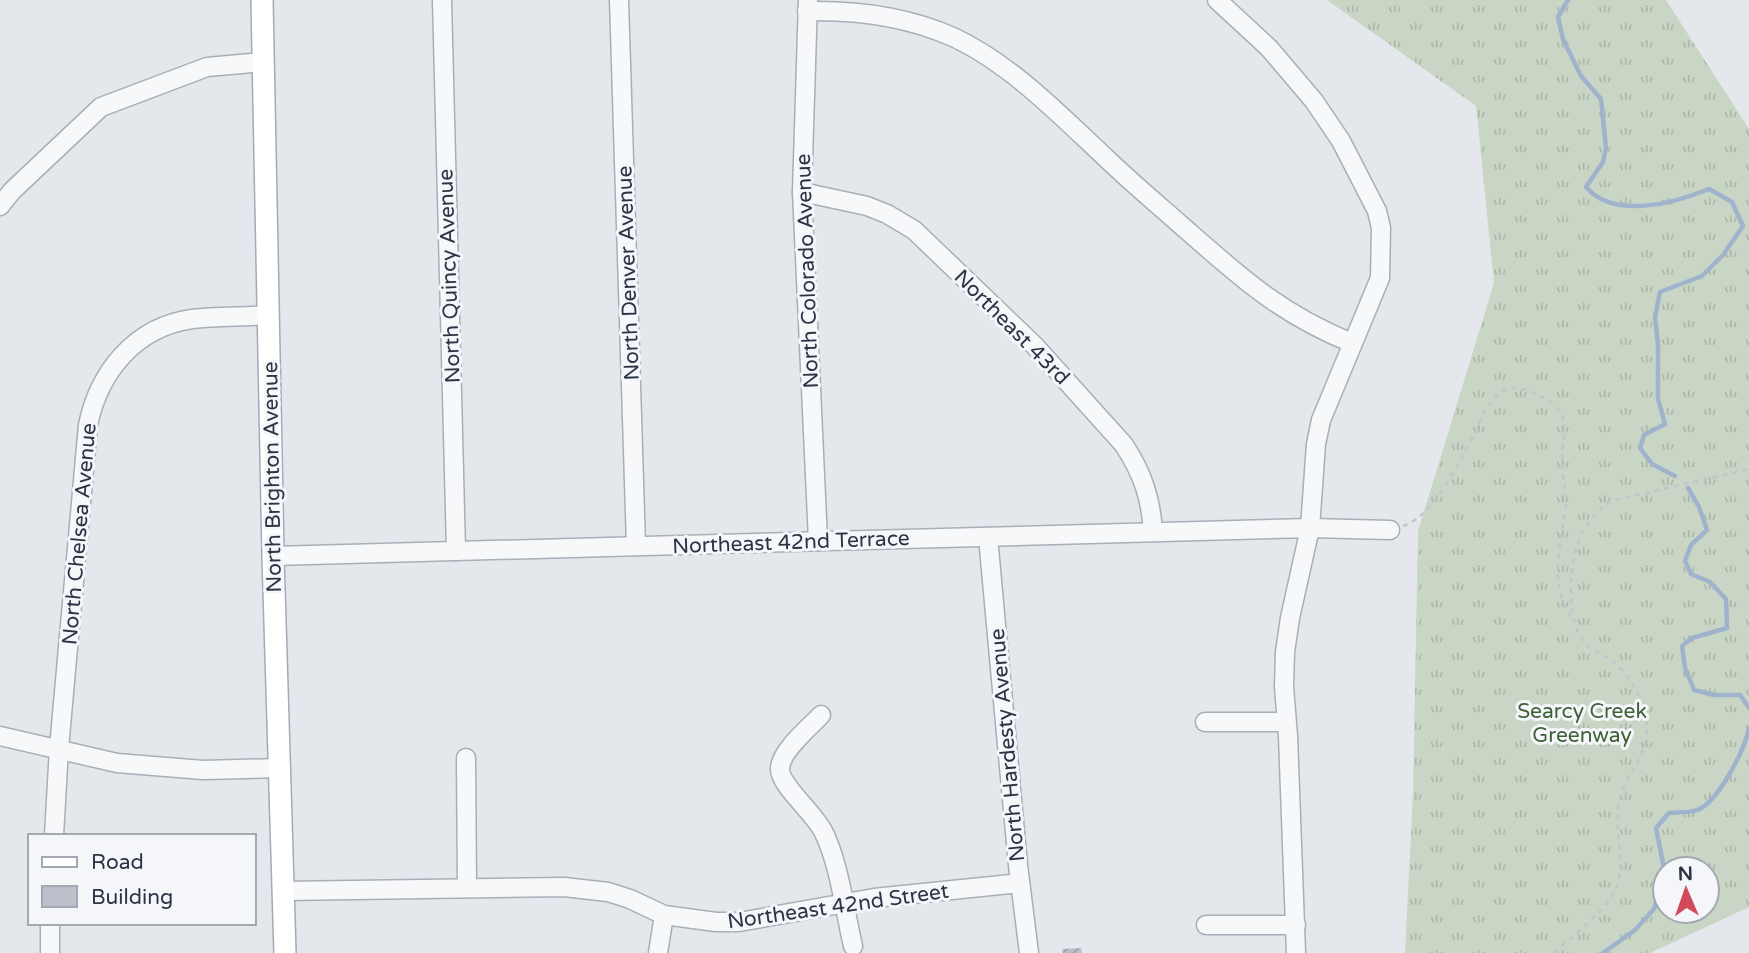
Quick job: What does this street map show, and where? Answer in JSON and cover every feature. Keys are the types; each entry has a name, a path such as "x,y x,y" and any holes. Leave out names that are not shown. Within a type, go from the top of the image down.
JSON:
{"main road":[{"name":"North Brighton Avenue","path":"262,0 273,556 285,953"}],"street":[{"name":"North Quincy Avenue","path":"442,0 456,551"},
{"name":"North Denver Avenue","path":"619,0 636,546"},
{"path":"1217,0 1269,48 1314,100 1341,141 1377,211 1381,228 1380,278 1321,420 1310,528 1285,652 1284,687 1296,953"},
{"path":"807,6 897,18 925,26 971,47 1015,77 1057,111 1246,283 1281,309 1316,329 1352,344"},
{"name":"North Colorado Avenue","path":"807,6 802,192 818,541"},
{"path":"0,206 12,191 101,107 207,67 263,62"},
{"name":"Northeast 43rd","path":"802,192 867,206 914,230 1035,346 1124,445 1136,462 1150,500 1153,532"},
{"name":"North Chelsea Avenue","path":"54,834 59,748 88,425 100,384 111,366 125,351 151,332 170,324 191,319 268,315"},
{"name":"Northeast 42nd Terrace","path":"273,556 1310,528 1390,530"},
{"name":"North Hardesty Avenue","path":"988,537 1029,953"},
{"path":"821,715 783,755 780,772 787,788 808,808 831,848 853,946"},
{"path":"1205,722 1286,722"},
{"path":"0,736 117,763 203,770 280,768"},
{"path":"466,758 467,888"},
{"name":"Northeast 42nd Street","path":"283,891 586,888 630,899 664,915 716,922 739,922 874,898 1020,883"},
{"path":"658,953 664,915"},
{"path":"50,925 50,953"},
{"path":"1206,925 1296,925"}],"path":[{"path":"1390,530 1410,524 1434,503 1485,411 1499,393 1510,387 1527,390 1554,403 1565,422 1562,469 1566,502 1557,560 1557,584 1562,603 1574,621"},
{"path":"1554,953 1603,907 1615,892 1619,874 1618,808 1647,740 1646,720 1640,697 1610,659 1587,645 1575,630 1572,565 1581,536 1592,516 1610,501 1749,468"}],"green space":[{"name":"Searcy Creek Greenway","path":"1327,0 1666,0 1749,129 1749,907 1721,920 1721,855 1651,855 1651,925 1710,925 1650,953 1405,953 1413,793 1418,531 1494,283 1476,106"}],"building":[{"path":"1081,948 1082,953 1063,953 1062,949"}],"waterway":[{"path":"1568,0 1558,17 1563,39 1581,76 1601,99 1606,148 1603,162 1586,187 1598,197 1628,206 1663,203 1709,189 1732,202 1743,226 1723,255 1702,276 1660,292 1655,317 1658,399 1665,424 1644,435 1640,448 1652,464 1675,476"},
{"path":"1688,488 1699,507 1707,530 1691,545 1685,561 1691,574 1710,582 1726,599 1727,628 1692,638 1682,646 1685,668 1694,690 1714,695 1740,695 1749,708"},
{"path":"1603,953 1635,930 1654,909 1665,873 1656,828 1669,813 1697,810 1713,797 1722,787 1736,761 1749,728"}]}
